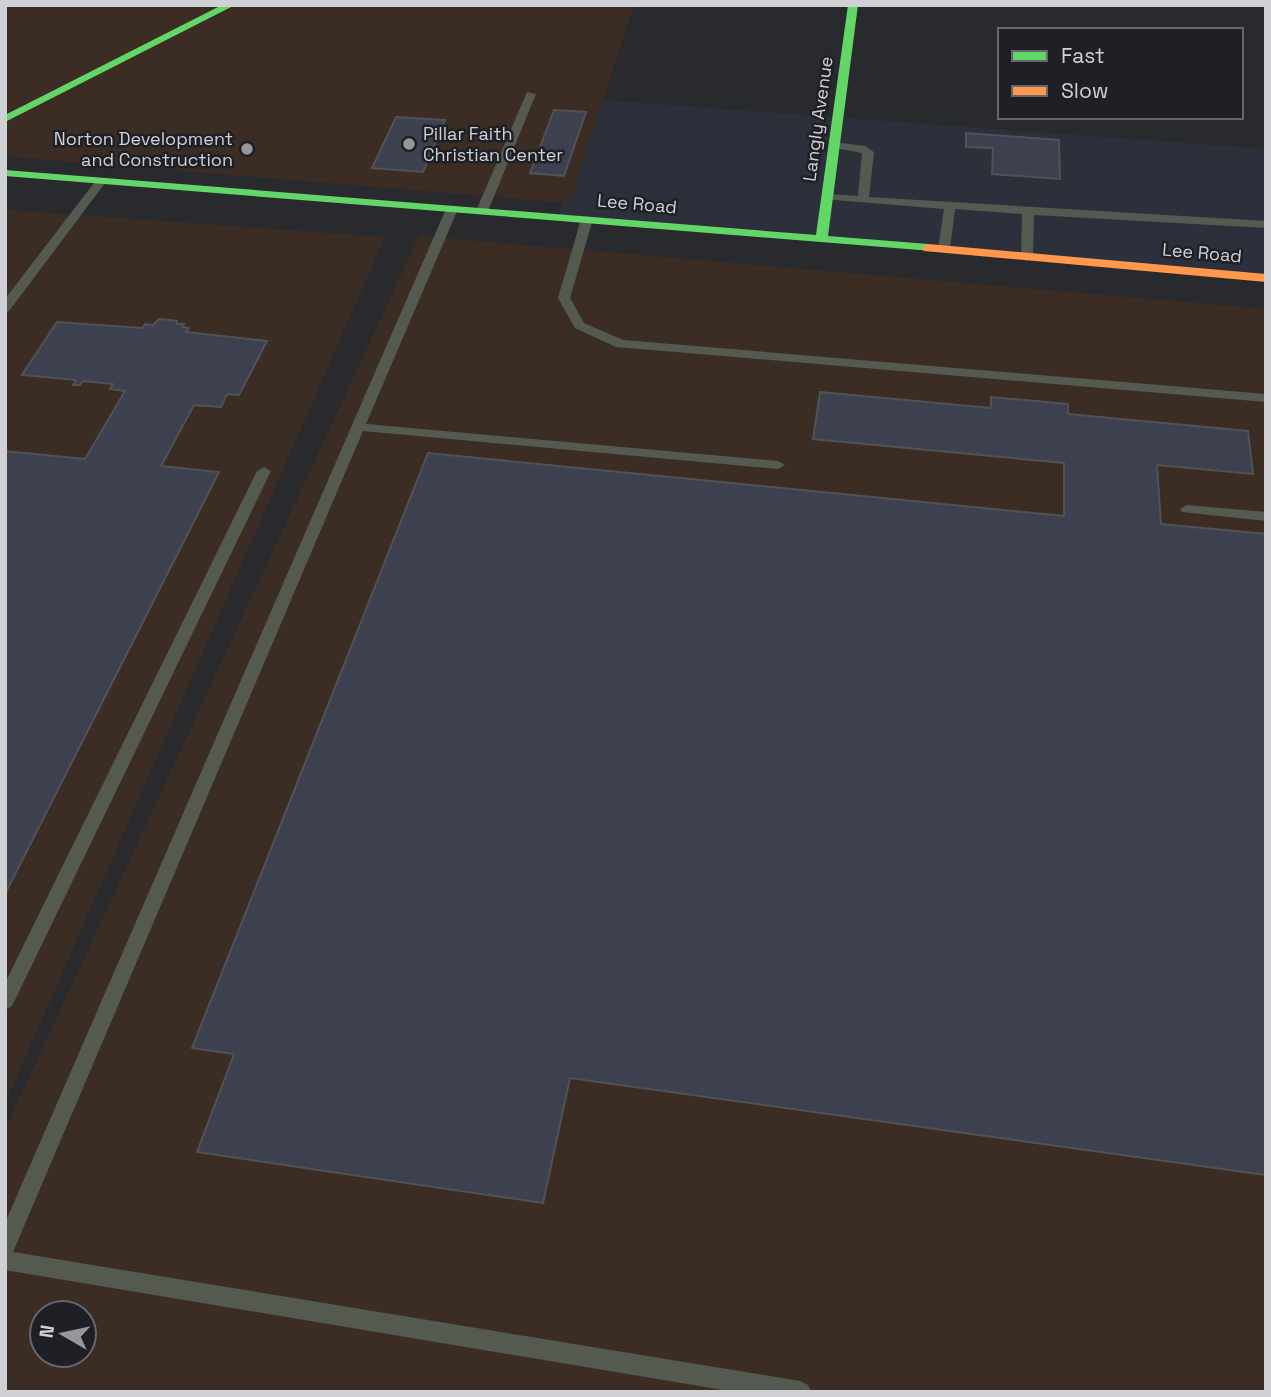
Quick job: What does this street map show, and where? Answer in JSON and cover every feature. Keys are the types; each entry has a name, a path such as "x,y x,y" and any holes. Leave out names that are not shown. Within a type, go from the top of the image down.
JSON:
{"main road":[{"path":"5,119 230,5"},
{"name":"Langly Avenue","path":"822,239 853,5"},
{"name":"Lee Road","path":"5,173 587,219 1266,278"}],"lane":[{"path":"482,211 531,94"},
{"path":"834,145 861,148 868,152 863,199"},
{"path":"5,308 101,181"},
{"path":"826,197 1266,225"},
{"path":"944,249 950,204"},
{"path":"5,1247 452,209"},
{"path":"1027,257 1028,211"},
{"path":"587,219 564,298 579,325 620,344 1266,398"},
{"path":"358,427 778,465"},
{"path":"5,1002 264,471"},
{"path":"1187,509 1266,517"},
{"path":"5,1260 800,1392"}],"shaded area":[{"path":"5,5 634,5 569,203 5,156"},
{"path":"602,100 1266,149 1266,278 558,217"},
{"path":"5,210 385,237 5,1104"},
{"path":"419,236 1266,309 1266,1392 5,1392 5,1129"}],"building":[{"path":"554,110 586,112 564,176 530,173"},
{"name":"Pillar Faith Christian Center","path":"396,117 445,120 423,172 372,168"},
{"path":"966,133 1059,140 1060,179 992,174 993,148 966,147"},
{"path":"159,319 184,324 182,327 189,328 186,332 267,341 239,395 227,394 221,407 194,405 161,466 219,472 5,894 5,451 85,459 125,391 110,389 113,384 83,381 80,385 73,385 76,380 22,375 57,322 142,328 145,324 153,325"},
{"path":"820,392 991,408 991,397 1068,404 1068,414 1248,431 1253,474 1157,465 1161,524 1266,534 1266,1175 570,1078 543,1203 197,1152 234,1054 192,1048 428,453 1064,516 1064,463 813,439"}],"traffic: fast":[{"path":"5,119 230,5"},
{"path":"822,238 853,5"},
{"path":"5,173 928,248"}],"traffic: slow":[{"path":"928,248 1266,278"}],"place":[{"name":"Pillar Faith Christian Center","path":"409,144"},
{"name":"Norton Development and Construction","path":"247,149"}]}
